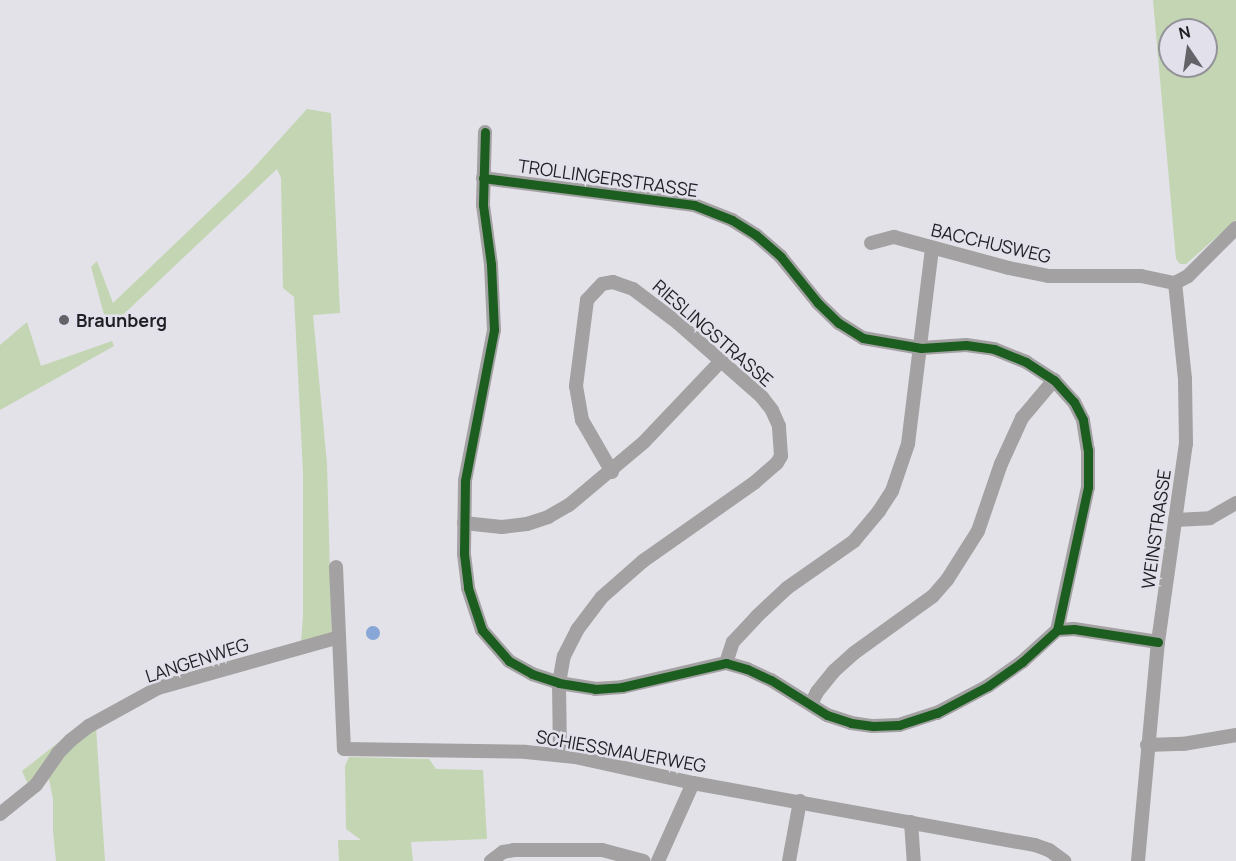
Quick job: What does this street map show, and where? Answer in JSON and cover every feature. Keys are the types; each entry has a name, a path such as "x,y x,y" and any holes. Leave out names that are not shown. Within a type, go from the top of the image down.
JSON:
{"street":[{"path":"485,132 483,205 492,274 494,330 470,446 465,481 465,523 468,588 482,630 509,661 532,674 559,683 595,689 622,687 726,663 747,669 771,680 827,715 851,723 873,726 899,725 922,719 988,686 1022,662 1057,630 1074,629 1158,642"},
{"name":"TROLLINGERSTRASSE","path":"483,178 694,205 732,220 756,235 780,257 818,303 839,323 863,338 921,348 966,345 993,350 1026,362 1054,380 1074,402 1083,420 1088,450 1088,487 1057,630"},
{"path":"1175,282 1188,276 1234,233"},
{"name":"BACCHUSWEG","path":"871,243 894,237 1049,276 1141,276 1175,282"},
{"path":"726,663 733,642 757,616 787,588 854,541 886,501 902,466 908,444 932,248"},
{"name":"RIESLINGSTRASSE","path":"560,755 559,683 564,656 573,638 602,597 643,561 754,483 777,463 781,456 779,426 772,410 678,323 633,289 613,282 602,284 592,291 586,310 576,386 577,403 590,438 612,472"},
{"name":"WEINSTRASSE","path":"1138,861 1158,642 1186,444 1187,413 1175,282"},
{"path":"465,523 502,527 548,517 569,505 612,472 644,442 720,362"},
{"path":"811,704 817,692 834,671 854,653 933,596 947,580 978,531 1001,464 1022,418 1054,380"},
{"path":"1175,520 1210,518 1236,503"},
{"name":"SCHIESSMAUERWEG","path":"336,567 344,749 481,750 560,755 693,783 1035,845 1049,850 1064,861"},
{"name":"LANGENWEG","path":"0,813 36,785 58,753 71,740 89,726 158,688 339,637"},
{"path":"1147,745 1183,744 1236,735"},
{"path":"658,861 693,783"},
{"path":"789,861 800,801"},
{"path":"911,822 914,861"},
{"path":"492,861 503,852 514,850 580,850 620,853 644,861"}],"green space":[{"path":"1153,0 1236,0 1236,220 1186,264 1180,264 1176,259 1160,78 1218,78 1218,18 1158,18 1158,56"},
{"path":"307,109 331,113 340,313 313,315 327,464 332,646 300,655 303,616 303,472 294,297 283,288 281,178 277,169 108,329 91,267 97,261 113,303 249,173"},
{"path":"27,322 41,366 112,341 114,346 0,410 0,345"},
{"path":"78,727 96,728 105,861 56,861 53,799 46,765 28,784 22,771"},
{"path":"349,757 429,759 436,769 483,770 487,839 411,842 413,861 339,861 338,840 361,840 346,829 345,766"}],"water":[{"path":"370,626 376,626 380,633 376,640 370,640 366,636 366,630"}],"cycle path":[{"path":"485,132 483,205 491,264 494,330 465,481 464,554 468,588 482,630 509,661 532,674 559,683 595,689 622,687 726,663 747,669 771,680 827,715 851,723 873,726 899,725 937,713 988,686 1022,662 1057,630 1074,629 1158,642"},
{"path":"483,178 694,205 732,220 756,235 781,257 818,303 839,323 863,338 921,348 966,345 994,349 1026,362 1054,380 1074,402 1083,420 1088,450 1088,487 1057,630"}],"place":[{"name":"Braunberg","path":"64,320"}]}
